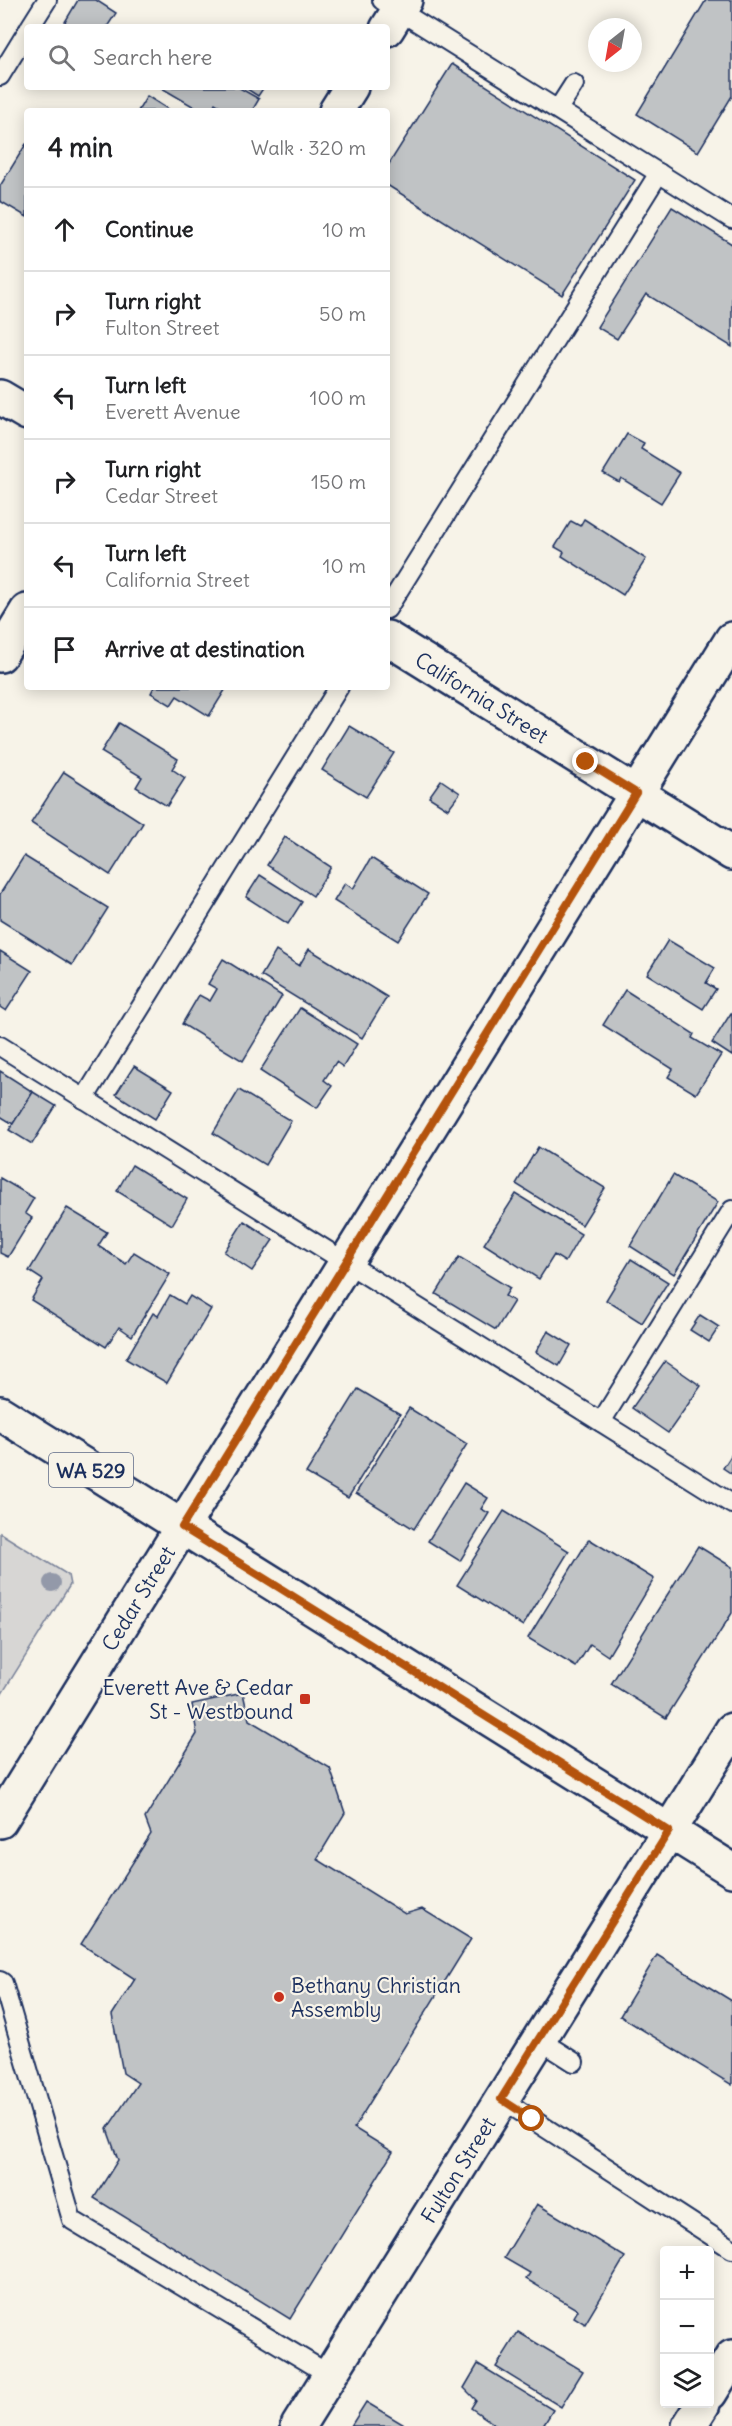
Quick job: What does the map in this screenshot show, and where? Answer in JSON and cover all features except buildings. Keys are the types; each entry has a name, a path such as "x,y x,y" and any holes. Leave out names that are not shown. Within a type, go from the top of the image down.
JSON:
{"street":[{"path":"338,108 349,90"},
{"path":"0,397 24,411"},
{"path":"0,655 24,616"},
{"name":"Cedar Street","path":"0,1821 732,639"},
{"name":"California Street","path":"390,640 732,853"},
{"name":"WA 529","path":"0,1413 732,1870"},
{"name":"Fulton Street","path":"298,2426 732,1730"},
{"path":"714,2386 732,2357"},
{"path":"689,2426 700,2408"}],"lane":[{"path":"32,24 47,0"},
{"path":"393,10 732,219"},
{"path":"0,76 24,37"},
{"path":"558,110 574,84"},
{"path":"390,604 659,173"},
{"path":"84,1099 337,690"},
{"path":"0,1046 732,1504"},
{"path":"601,1422 732,1210"},
{"path":"0,1981 72,2220 330,2375"},
{"path":"538,2039 574,2062"},
{"path":"501,2099 732,2249"}],"shaded area":[{"path":"0,1533 68,1575 70,1585 0,1697"}],"place":[{"name":"Everett Ave & Cedar St - Westbound","path":"305,1699"},
{"name":"Bethany Christian Assembly","path":"279,1997"}],"route":[{"path":"532,2119 501,2099 669,1831 182,1527 636,793 586,762"}]}
